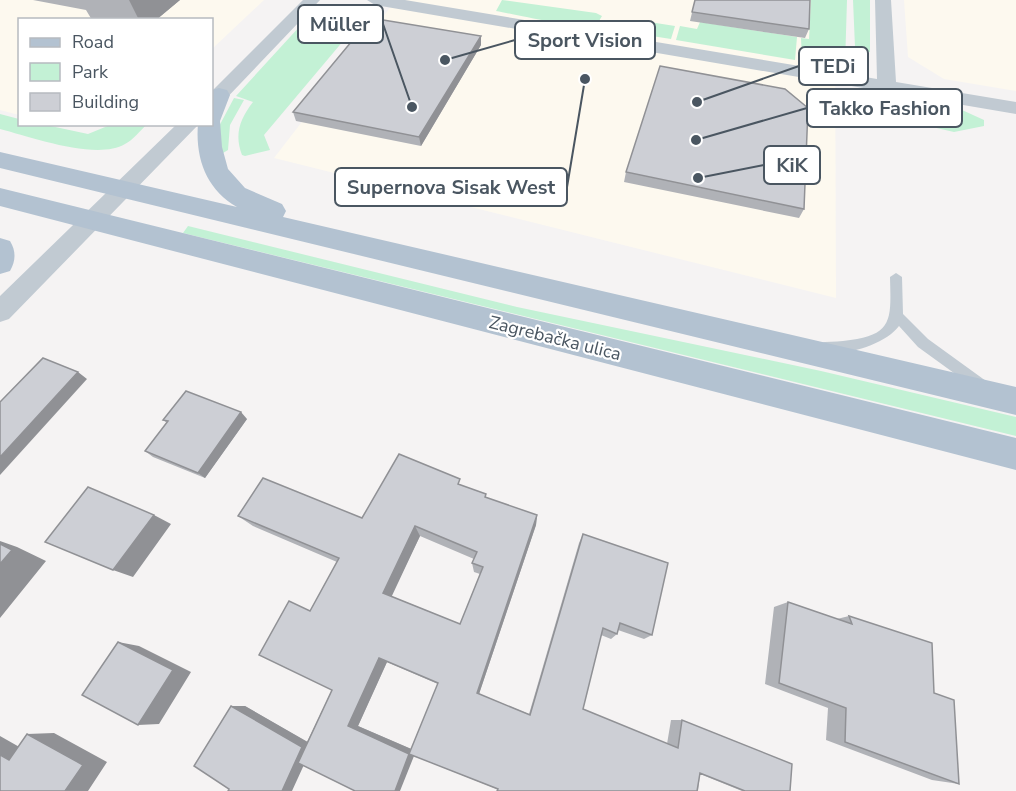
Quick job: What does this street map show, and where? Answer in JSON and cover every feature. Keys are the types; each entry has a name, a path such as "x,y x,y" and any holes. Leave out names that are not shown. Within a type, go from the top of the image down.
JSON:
{"main road":[{"path":"210,126 210,156 224,182 233,192 245,200 328,238"},
{"path":"0,160 1009,400"},
{"name":"Zagrebačka ulica","path":"0,197 1016,454"},
{"path":"0,248 0,263"}],"street":[{"path":"214,104 312,0"},
{"path":"375,0 1016,108"},
{"path":"883,0 887,86"},
{"path":"0,312 187,126"}],"lane":[{"path":"887,86 888,113"},
{"path":"780,345 836,348 860,344 876,338 890,328 897,316 896,276"},
{"path":"897,316 938,355 1009,400"}],"shaded area":[{"path":"0,0 264,0 213,48 213,18 18,18 18,115 0,110"},
{"path":"396,0 835,0 836,298 274,158"},
{"path":"904,0 1016,0 1016,91 944,79 908,57"}],"green space":[{"path":"502,0 596,13 602,16 596,26 562,24 496,11"},
{"path":"811,0 847,0 845,65 802,61 801,38 809,39"},
{"path":"853,0 870,0 870,52 861,52 855,47"},
{"path":"340,8 357,11 362,16 264,135 270,150 242,155 239,140 240,127 253,102 236,96 312,13 333,15"},
{"path":"643,21 675,26 671,39 639,34 635,28"},
{"path":"700,22 797,37 795,60 676,40 680,26 697,29"},
{"path":"234,98 244,100 230,125 228,150 223,153 216,132"},
{"path":"924,105 962,110 984,120 984,126 954,132 906,121 909,110"},
{"path":"0,114 18,119 18,126 51,126 88,134 108,126 145,126 125,144 113,149 98,150 64,146 0,129"},
{"path":"188,226 517,307 821,371 1016,417 1016,436 183,233"}],"building":[{"path":"695,0 810,0 809,29 692,12"},
{"path":"371,18 481,36 419,137 293,112"},
{"path":"660,66 785,89 808,108 804,209 626,172"},
{"path":"43,358 78,372 0,457 0,402"},
{"path":"186,391 241,412 198,473 145,451 168,421 163,420"},
{"path":"399,454 460,479 458,484 486,494 485,497 537,515 477,693 530,715 583,534 668,563 652,635 620,623 617,634 603,628 583,709 678,748 682,720 792,764 790,791 745,791 700,773 697,791 497,791 498,789 409,754 395,791 355,791 298,763 332,690 259,655 289,601 310,611 339,558 238,516 263,478 362,518","holes":["415,526 477,552 472,563 483,567 460,624 383,593","379,658 438,683 409,754 348,726"]},
{"path":"88,487 154,515 113,570 45,542"},
{"path":"0,544 12,550 0,564"},
{"path":"788,602 852,624 849,616 932,643 934,693 954,700 959,784 845,742 846,708 779,683"},
{"path":"118,642 173,670 138,725 82,695"},
{"path":"231,706 302,747 282,791 228,791 229,789 194,766"},
{"path":"27,734 83,765 65,791 0,791 0,755 9,760"}],"place":[{"name":"Sport Vision","path":"445,60"},
{"name":"Supernova Sisak West","path":"585,79"},
{"name":"TEDi","path":"697,102"},
{"name":"Müller","path":"412,107"},
{"name":"Takko Fashion","path":"696,140"},
{"name":"KiK","path":"698,178"}]}
